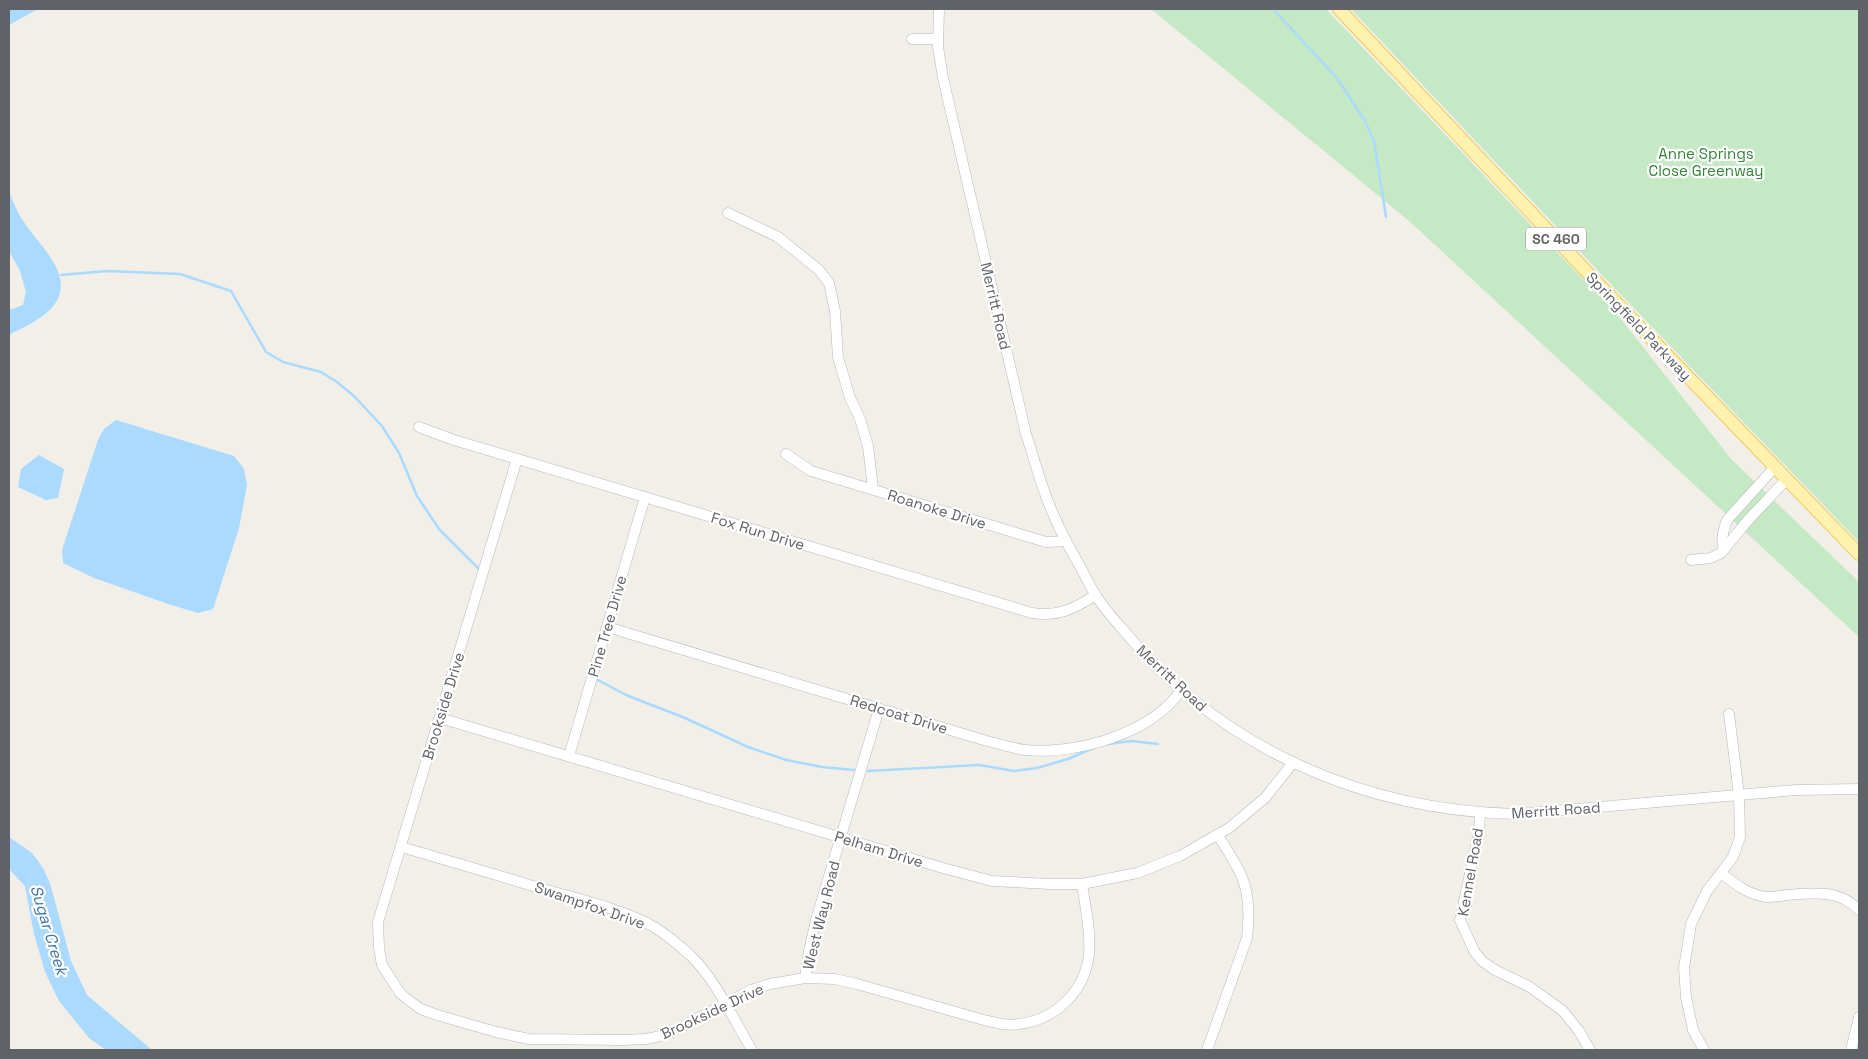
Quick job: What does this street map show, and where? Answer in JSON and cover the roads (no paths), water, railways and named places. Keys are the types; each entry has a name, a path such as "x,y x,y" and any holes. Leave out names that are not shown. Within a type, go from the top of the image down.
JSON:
{"main road":[{"name":"Springfield Parkway","path":"1339,9 1584,270 1859,554"}],"street":[{"name":"Merritt Road","path":"939,9 938,39 943,78 1026,434 1043,487 1066,541 1096,595 1147,659 1181,690 1203,708 1237,731 1308,770 1353,787 1391,798 1452,810 1518,814 1796,790 1859,789"},
{"path":"912,39 938,39"},
{"name":"Roanoke Drive","path":"728,214 778,237 819,270 829,283 835,311 838,357 850,398 860,419 868,446 873,489 1046,542 1066,541"},
{"name":"Fox Run Drive","path":"420,427 454,440 1032,613 1057,614 1096,595"},
{"path":"786,454 811,470 873,489"},
{"name":"Brookside Drive","path":"517,459 378,922 382,965 400,993 421,1009 496,1032 529,1039 646,1039 672,1032 751,990 770,984 805,978 835,979 984,1020 1017,1025 1047,1016 1071,996 1080,983 1089,952 1082,884"},
{"path":"1724,549 1722,544 1723,531 1727,520 1775,467"},
{"path":"1692,560 1711,558 1721,553 1748,519 1787,479"},
{"name":"Pine Tree Drive","path":"569,756 645,497"},
{"name":"Redcoat Drive","path":"607,627 879,709 1025,750 1062,750 1091,744 1136,727 1168,706 1181,690"},
{"name":"West Way Road","path":"805,978 816,920 879,709"},
{"path":"1704,1050 1693,1030 1686,997 1684,968 1691,924 1707,891 1733,857 1740,837 1739,795 1729,714"},
{"name":"Pelham Drive","path":"440,718 841,838 992,881 1082,884 1137,873 1152,868 1180,856 1229,828 1265,798 1293,763"},
{"name":"Kennel Road","path":"1480,813 1479,832 1460,920 1470,943 1482,961 1495,970 1530,987 1563,1011 1579,1031 1590,1050"},
{"path":"1207,1050 1247,938 1249,919 1244,881 1218,835"},
{"name":"Swampfox Drive","path":"402,847 635,918 666,935 691,957 705,973 752,1050"},
{"path":"1721,873 1753,894 1769,897 1823,892 1838,895 1854,904 1859,910"},
{"path":"1851,1050 1859,1017"}],"water":[{"path":"9,9 38,9 9,25"},
{"path":"9,191 15,207 30,231 53,261 61,283 60,294 50,310 39,319 9,335 9,310 23,305 26,292 20,271 9,251"},
{"path":"116,420 234,456 244,469 247,485 239,528 213,609 198,613 168,604 94,578 63,563 62,550 98,440 104,429"},
{"path":"39,455 64,469 58,498 46,500 18,487 21,469"},
{"name":"Sugar Creek","path":"9,837 32,853 43,868 50,883 71,961 87,995 152,1050 106,1050 89,1038 59,1001 45,972 34,934 25,886 9,869"}],"waterway":[{"path":"1273,9 1337,78 1365,121 1374,141 1386,217"},
{"path":"61,275 107,271 180,274 231,291 266,352 283,362 321,372 337,382 354,396 382,426 399,453 417,496 439,529 478,568"},
{"path":"598,680 626,695 685,718 748,747 786,760 822,767 854,770"},
{"path":"1108,744 1131,741 1158,744"},
{"path":"868,771 979,765 1014,771 1037,768 1068,759 1093,748"}],"park label":[{"name":"Anne Springs Close Greenway","path":"1706,162"}]}
